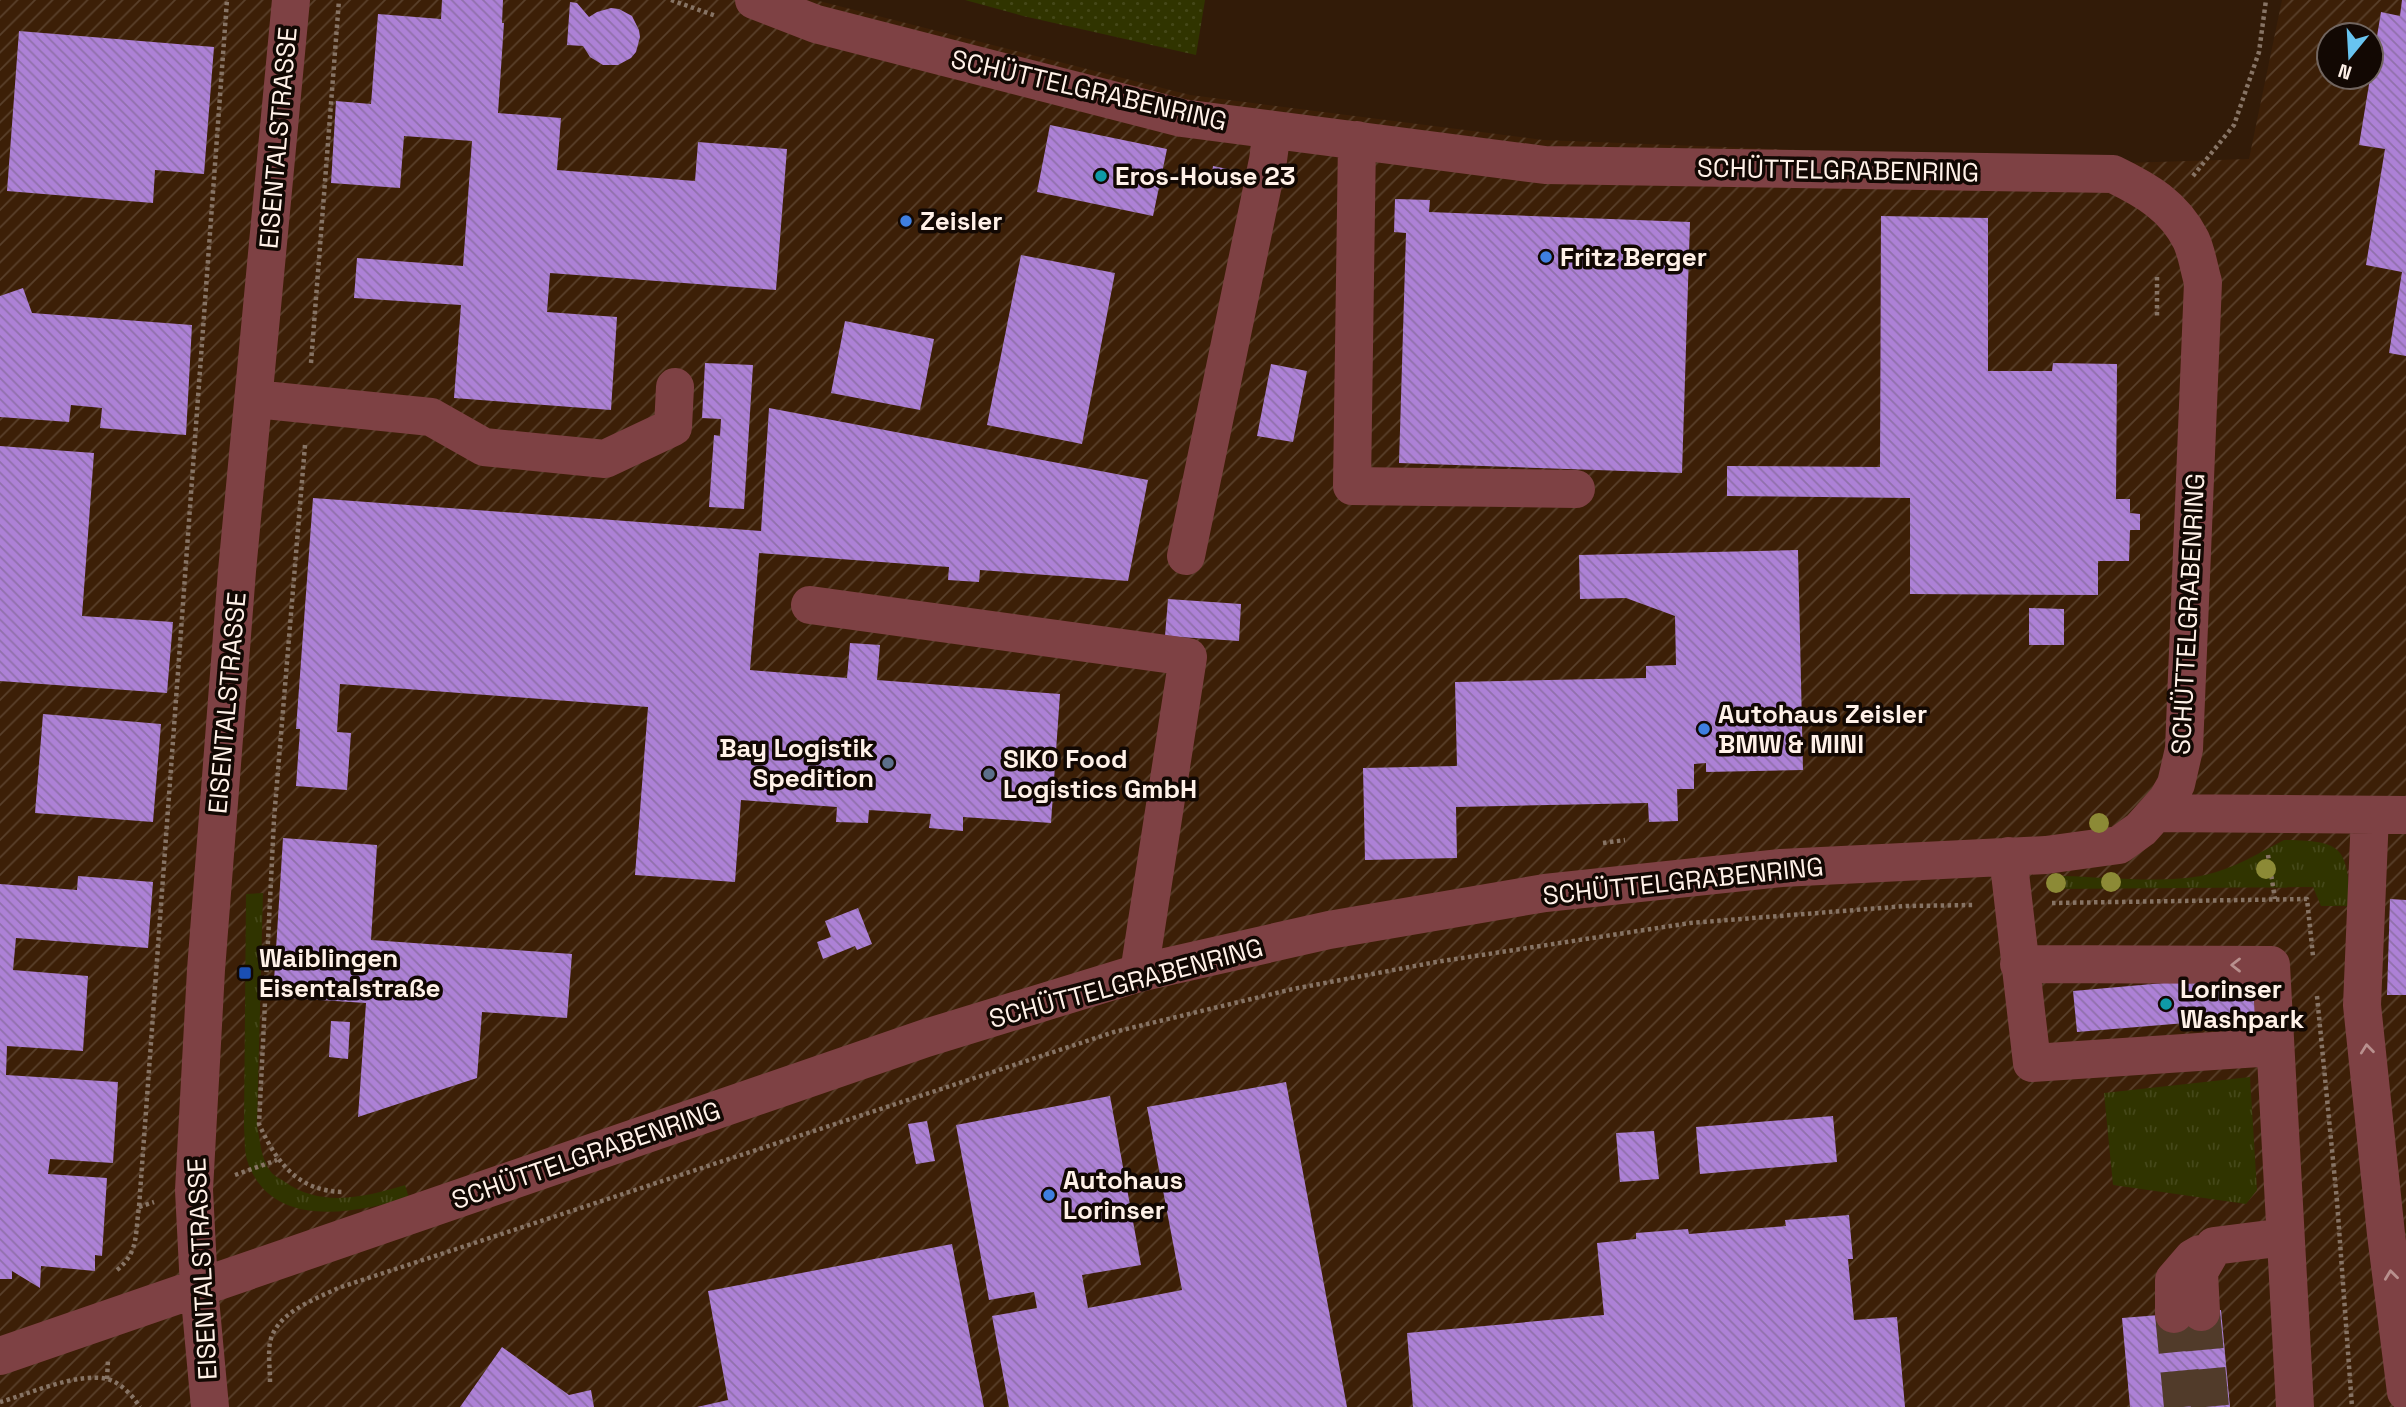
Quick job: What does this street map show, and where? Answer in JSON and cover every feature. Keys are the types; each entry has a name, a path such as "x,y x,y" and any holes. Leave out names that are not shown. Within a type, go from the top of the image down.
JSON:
{"street":[{"name":"EISENTALSTRASSE","path":"210,1407 199,1288 194,1190 205,984 236,584 291,0"},
{"name":"SCHÜTTELGRABENRING","path":"0,1356 926,1038 1139,973 1329,930 1545,893 1781,868 2046,855 2119,845 2141,829 2156,813 2176,784 2184,748 2203,282 2191,240 2168,206 2144,190 2113,174 1545,165 1182,118 816,24 754,0"},
{"path":"1186,556 1272,130"},
{"path":"1357,140 1352,485 1576,489"},
{"path":"254,399 431,417 484,447 605,459 673,427 675,387"},
{"path":"810,605 1188,657 1139,973"},
{"path":"2156,813 2388,815 2362,1005 2406,1392"},
{"path":"2008,856 2032,1063 2274,1047"},
{"path":"2019,964 2271,965 2295,1407"},
{"path":"2187,1313 2174,1280 2193,1258 2207,1259 2285,1237"}],"path":[{"path":"134,1247 192,507 227,0"},
{"path":"339,0 274,819 258,1124 277,1160 302,1182 322,1191 345,1193 358,1188"},
{"path":"671,0 719,17"},
{"path":"2168,206 2234,125 2259,52 2266,0"},
{"path":"2157,270 2157,324"},
{"path":"1598,844 1638,839"},
{"path":"270,1382 270,1340 282,1320 297,1308 338,1287 1114,1032 1293,989 1580,938 1690,923 1906,906 2307,899 2314,968"},
{"path":"2317,995 2337,1201 2352,1407"},
{"path":"0,1402 79,1379 107,1379 126,1391 140,1407"}],"shaded area":[{"path":"0,0 815,0 1190,95 1543,140 2126,163 2249,159 2282,0 2406,0 2406,1407 0,1407"}],"green space":[{"path":"965,0 1205,0 1196,55 1023,16"},
{"path":"2284,840 2320,842 2338,851 2344,859 2347,871 2351,906 2321,906 2313,887 2052,889 2054,881 2063,876 2153,880 2205,875 2236,865"},
{"path":"263,893 257,1125 265,1162 276,1176 299,1190 314,1195 344,1198 405,1185 409,1198 364,1208 316,1211 294,1207 274,1198 258,1183 247,1160 244,1127 246,894"},
{"path":"2250,1077 2257,1190 2246,1204 2113,1185 2104,1093"}],"building":[{"path":"442,0 503,0 498,113 561,118 557,170 695,181 698,142 787,149 776,290 550,273 547,312 617,317 611,410 454,398 461,305 354,298 357,258 463,266 472,141 404,136 400,188 331,183 336,101 371,104 378,14 441,19"},
{"path":"2402,0 2406,0 2406,356 2389,353 2402,272 2366,265 2385,149 2359,145 2368,91 2385,91 2385,21 2380,21 2381,12 2400,16"},
{"path":"570,2 577,3 589,17 611,8 632,16 640,37 636,52 631,58 618,65 603,65 590,57 583,46 567,45"},
{"path":"19,31 214,47 204,174 155,170 153,203 7,191"},
{"name":"Eros-House 23","path":"1050,125 1167,149 1153,216 1037,192"},
{"path":"1213,166 1237,171 1233,188 1211,183"},
{"path":"1395,199 1430,200 1429,212 1690,222 1682,473 1399,463 1406,233 1394,232"},
{"path":"1881,216 1988,218 1988,371 2052,371 2053,363 2117,364 2116,499 2130,499 2130,513 2140,514 2140,530 2130,530 2129,561 2098,561 2098,595 1910,594 1910,498 1727,496 1727,466 1880,467"},
{"path":"1021,255 1115,273 1082,444 987,425"},
{"path":"23,288 32,313 192,325 186,435 100,428 102,408 71,405 69,422 0,417 0,296"},
{"path":"845,321 934,339 920,410 831,393"},
{"path":"705,363 753,365 744,509 709,507 714,435 720,436 721,419 702,418"},
{"path":"1271,364 1307,371 1293,442 1257,436"},
{"path":"769,408 1148,480 1128,581 980,570 979,582 948,580 949,567 759,553 750,670 847,678 850,643 880,645 877,680 1060,694 1051,823 963,817 963,831 929,828 931,814 869,810 868,823 836,822 837,807 741,800 735,882 635,875 648,707 340,684 337,732 351,733 347,790 296,786 300,729 296,729 313,498 761,531"},
{"path":"0,446 94,453 82,616 173,622 167,693 0,681"},
{"path":"1798,550 1803,770 1706,772 1706,763 1694,764 1694,789 1677,789 1678,821 1649,822 1648,803 1456,807 1457,858 1365,860 1363,768 1457,766 1455,682 1646,678 1646,666 1676,665 1675,616 1626,598 1580,599 1579,555"},
{"path":"1168,599 1241,604 1239,641 1165,636"},
{"path":"2029,608 2064,609 2064,645 2029,645"},
{"path":"43,714 161,724 153,822 35,813"},
{"path":"283,838 377,845 371,940 572,954 567,1018 482,1012 477,1078 358,1117 366,1003 273,997"},
{"path":"78,876 153,882 148,948 16,938 13,970 88,976 83,1051 7,1046 6,1075 118,1082 113,1163 50,1159 48,1174 107,1178 102,1256 95,1255 95,1271 41,1266 40,1288 12,1271 12,1279 0,1279 0,884 77,890"},
{"path":"2390,899 2406,900 2406,995 2387,995"},
{"path":"858,908 872,944 857,950 855,946 823,959 817,942 831,937 825,921"},
{"name":"Lorinser Washpark","path":"2255,975 2258,1017 2077,1032 2073,991"},
{"path":"331,1021 350,1022 348,1059 329,1057"},
{"name":"Autohaus Lorinser","path":"1286,1082 1347,1407 1009,1407 992,1316 1037,1308 1034,1292 989,1300 956,1125 1110,1096 1141,1265 1082,1275 1088,1308 1182,1290 1147,1107"},
{"path":"1833,1116 1837,1162 1700,1174 1696,1127"},
{"path":"927,1121 935,1161 916,1164 908,1124"},
{"path":"1654,1131 1659,1179 1620,1182 1616,1133"},
{"path":"1849,1215 1853,1259 1848,1259 1854,1320 1897,1317 1905,1407 1413,1407 1407,1333 1604,1315 1597,1243 1636,1239 1636,1233 1688,1229 1689,1234 1786,1226 1785,1220"},
{"path":"952,1244 984,1407 697,1407 728,1400 708,1291"},
{"path":"2221,1310 2230,1407 2130,1407 2122,1318"},
{"path":"502,1347 569,1395 591,1390 594,1407 460,1407"}],"tunnel":[{"path":"2201,1312 2210,1407"},
{"path":"2174,1314 2183,1407"}],"place":[{"name":"Eros-House 23","path":"1101,176"},
{"name":"Zeisler","path":"906,221"},
{"name":"Fritz Berger","path":"1546,257"},
{"name":"Autohaus Zeisler BMW & MINI","path":"1704,729"},
{"name":"Bay Logistik Spedition","path":"888,763"},
{"name":"SIKO Food Logistics GmbH","path":"989,774"},
{"name":"Waiblingen Eisentalstraße","path":"245,973"},
{"name":"Lorinser Washpark","path":"2166,1004"},
{"name":"Autohaus Lorinser","path":"1049,1195"}]}
